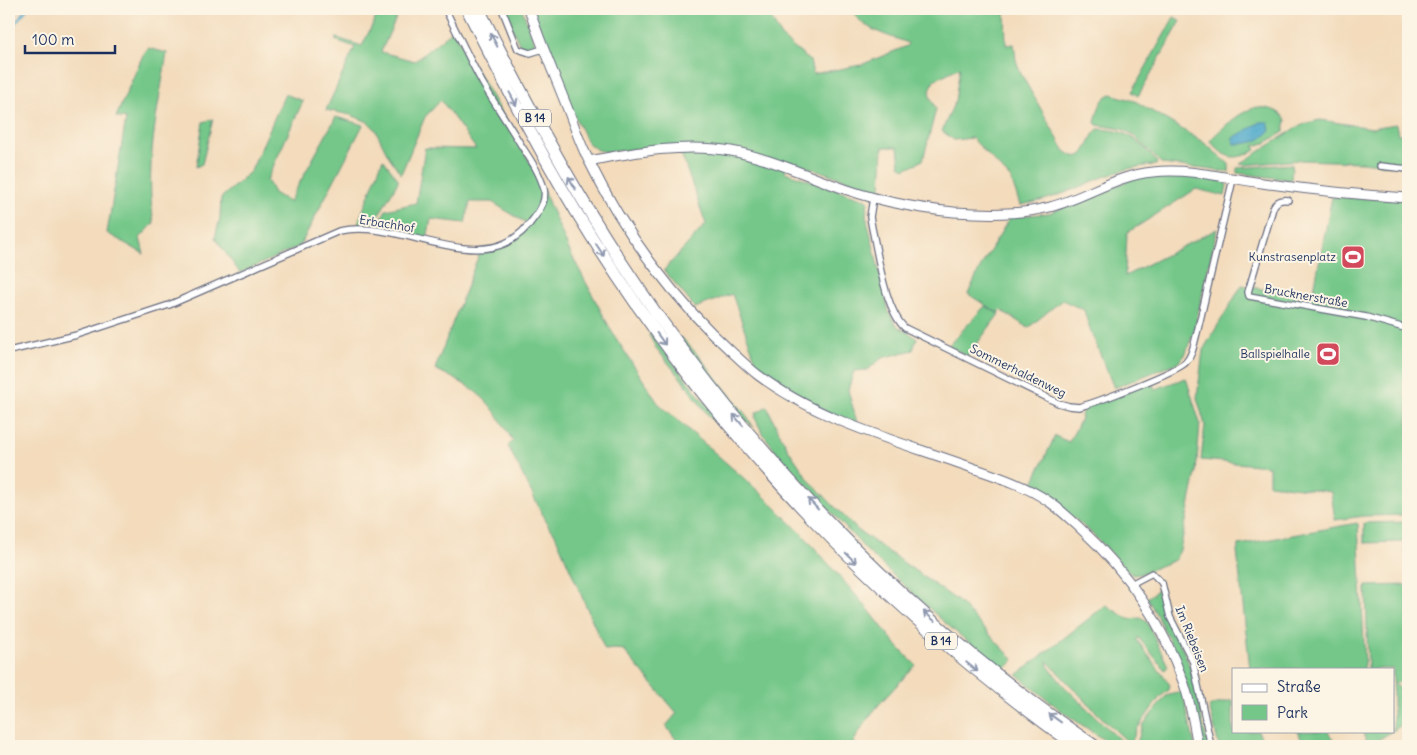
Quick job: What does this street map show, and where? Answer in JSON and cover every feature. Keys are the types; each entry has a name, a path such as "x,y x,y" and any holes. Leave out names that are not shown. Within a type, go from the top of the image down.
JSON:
{"highway":[{"name":"B 14","path":"467,9 533,137 593,239 663,340 726,421 816,524 887,592 975,669 1076,746"},
{"name":"B 14","path":"479,9 548,143 620,261 676,342 738,420 815,506 908,597 949,634 1018,690 1095,746"}],"street":[{"name":"Erbachhof","path":"9,351 77,335 160,308 349,229 372,230 464,248 488,248 515,239 529,225 541,208 544,190 537,171 482,82 445,9"},
{"path":"502,9 518,49 530,53 543,49"},
{"path":"528,9 589,161 621,218 666,282 692,312 722,343 758,375 826,416 866,432 1012,482 1047,500 1090,537 1114,562 1154,618 1185,686 1198,746"},
{"path":"589,161 621,154 676,149 696,148 729,151 752,155 873,198 952,212 1014,213 1051,207 1136,174 1170,170 1321,192 1408,198"},
{"path":"1380,166 1408,169"},
{"name":"Sommerhaldenweg","path":"873,198 870,217 872,228 887,294 898,322 905,328 1058,403 1079,407 1168,373 1186,364 1192,353 1201,318 1233,179"},
{"name":"Brucknerstraße","path":"1288,200 1276,203 1273,208 1248,292 1249,296 1366,316 1408,329"},
{"name":"Im Riebeisen","path":"1131,584 1152,573 1162,583 1170,617 1193,662 1211,746"}],"green space":[{"path":"380,9 400,9 381,52 415,61 453,30 535,171 570,252 612,332 658,403 764,496 805,537 868,609 898,647 916,665 872,713 852,746 681,746 666,726 677,713 625,650 605,650 554,532 550,529 508,446 513,441 498,416 476,392 435,369 481,249 507,243 529,225 492,202 470,202 465,223 431,219 427,239 379,226 379,222 386,210 416,203 425,148 476,149 441,100 425,117 401,174 388,155 375,129 368,122 351,115 326,110 355,47 335,40 337,38 362,46"},
{"path":"504,9 522,9 535,44 532,50 528,51 519,44"},
{"path":"533,9 766,9 782,38 810,61 813,74 861,65 907,46 908,43 869,27 851,9 1005,9 1006,45 1014,44 1020,72 1064,150 1072,155 1082,155 1098,129 1117,131 1132,137 1157,162 1156,165 1125,170 1057,196 1020,205 1011,179 972,138 954,140 942,131 955,101 960,67 934,80 929,94 936,109 923,160 905,169 900,165 898,147 883,147 881,191 789,161 785,172 868,200 866,215 889,313 897,326 917,338 913,350 882,358 867,370 854,371 848,390 858,426 825,413 759,370 732,294 695,308 664,270 706,224 682,156 668,146 607,152 597,150 587,142 570,107"},
{"path":"1174,17 1181,21 1138,96 1132,92"},
{"path":"148,48 167,53 151,159 151,202 154,223 140,238 144,254 107,233 126,119 116,117 143,55"},
{"path":"285,94 303,101 267,180 274,193 289,202 336,117 363,125 300,246 240,273 215,238 220,218 221,198 251,171"},
{"path":"1111,94 1135,101 1203,142 1229,164 1229,172 1162,164 1133,135 1122,129 1097,125 1095,123 1100,106 1104,99"},
{"path":"1256,107 1280,113 1286,120 1284,132 1265,143 1254,146 1256,150 1243,156 1232,157 1222,153 1211,142 1211,139 1232,120"},
{"path":"213,119 202,164 196,167 203,122"},
{"path":"1320,120 1372,128 1396,124 1398,134 1406,135 1408,167 1362,162 1299,160 1240,164 1296,128"},
{"path":"383,159 398,179 398,182 373,225 358,223"},
{"path":"1292,164 1291,180 1237,173 1237,168"},
{"path":"1182,174 1225,181 1227,185 1225,196 1196,189 1127,233 1125,276 1217,229 1194,331 1185,355 1179,362 1114,388 1084,310 1062,300 1028,328 1001,310 998,313 968,294 979,270 1010,217 1049,213 1137,177"},
{"path":"1332,197 1408,200 1408,371 1404,395 1408,402 1408,503 1406,515 1364,516 1335,520 1331,492 1269,484 1269,466 1201,460 1205,425 1197,398 1203,350 1242,285 1312,299"},
{"path":"985,306 999,314 968,356 948,346"},
{"path":"650,333 728,432 711,419 684,382 685,380 683,381 656,348 649,335"},
{"path":"679,337 699,356 746,415 754,428 743,418"},
{"path":"1186,378 1200,423 1196,473 1180,550 1175,560 1133,575 1082,525 1031,487 1055,436 1069,442 1080,421 1083,408 1151,381 1155,389"},
{"path":"767,406 788,449 809,480 859,531 959,602 1014,660 1003,671 944,622 868,552 779,455 763,434 755,418 756,413"},
{"path":"1408,522 1408,553 1405,553 1405,542 1364,543 1364,523"},
{"path":"1357,523 1364,668 1250,668 1237,551 1239,545"},
{"path":"1408,585 1408,682 1394,683 1394,668 1368,668 1366,586"},
{"path":"1159,589 1166,615 1192,673 1208,746 1204,746 1188,688 1174,651 1147,598"},
{"path":"1106,605 1128,619 1141,618 1147,622 1168,666 1165,670 1138,637 1137,640 1170,685 1169,690 1160,697 1137,729 1131,743 1103,719 1047,661 1048,666 1064,686 1126,746 1113,746 1063,712 1017,675"},
{"path":"1394,684 1408,702 1408,720 1394,730"},
{"path":"1180,692 1183,694 1195,746 1136,746 1143,725 1166,696"},
{"path":"1232,700 1232,732 1258,732 1265,746 1219,746 1209,706"},
{"path":"1298,732 1329,732 1336,746 1305,746"},
{"path":"1362,732 1390,732 1369,746"}],"water":[{"path":"1261,122 1268,122 1270,131 1266,135 1254,142 1234,144 1233,138"}],"waterway":[{"path":"11,28 27,9"}],"place":[{"name":"Kunstrasenplatz","path":"1353,257"},
{"name":"Ballspielhalle","path":"1328,354"}]}
